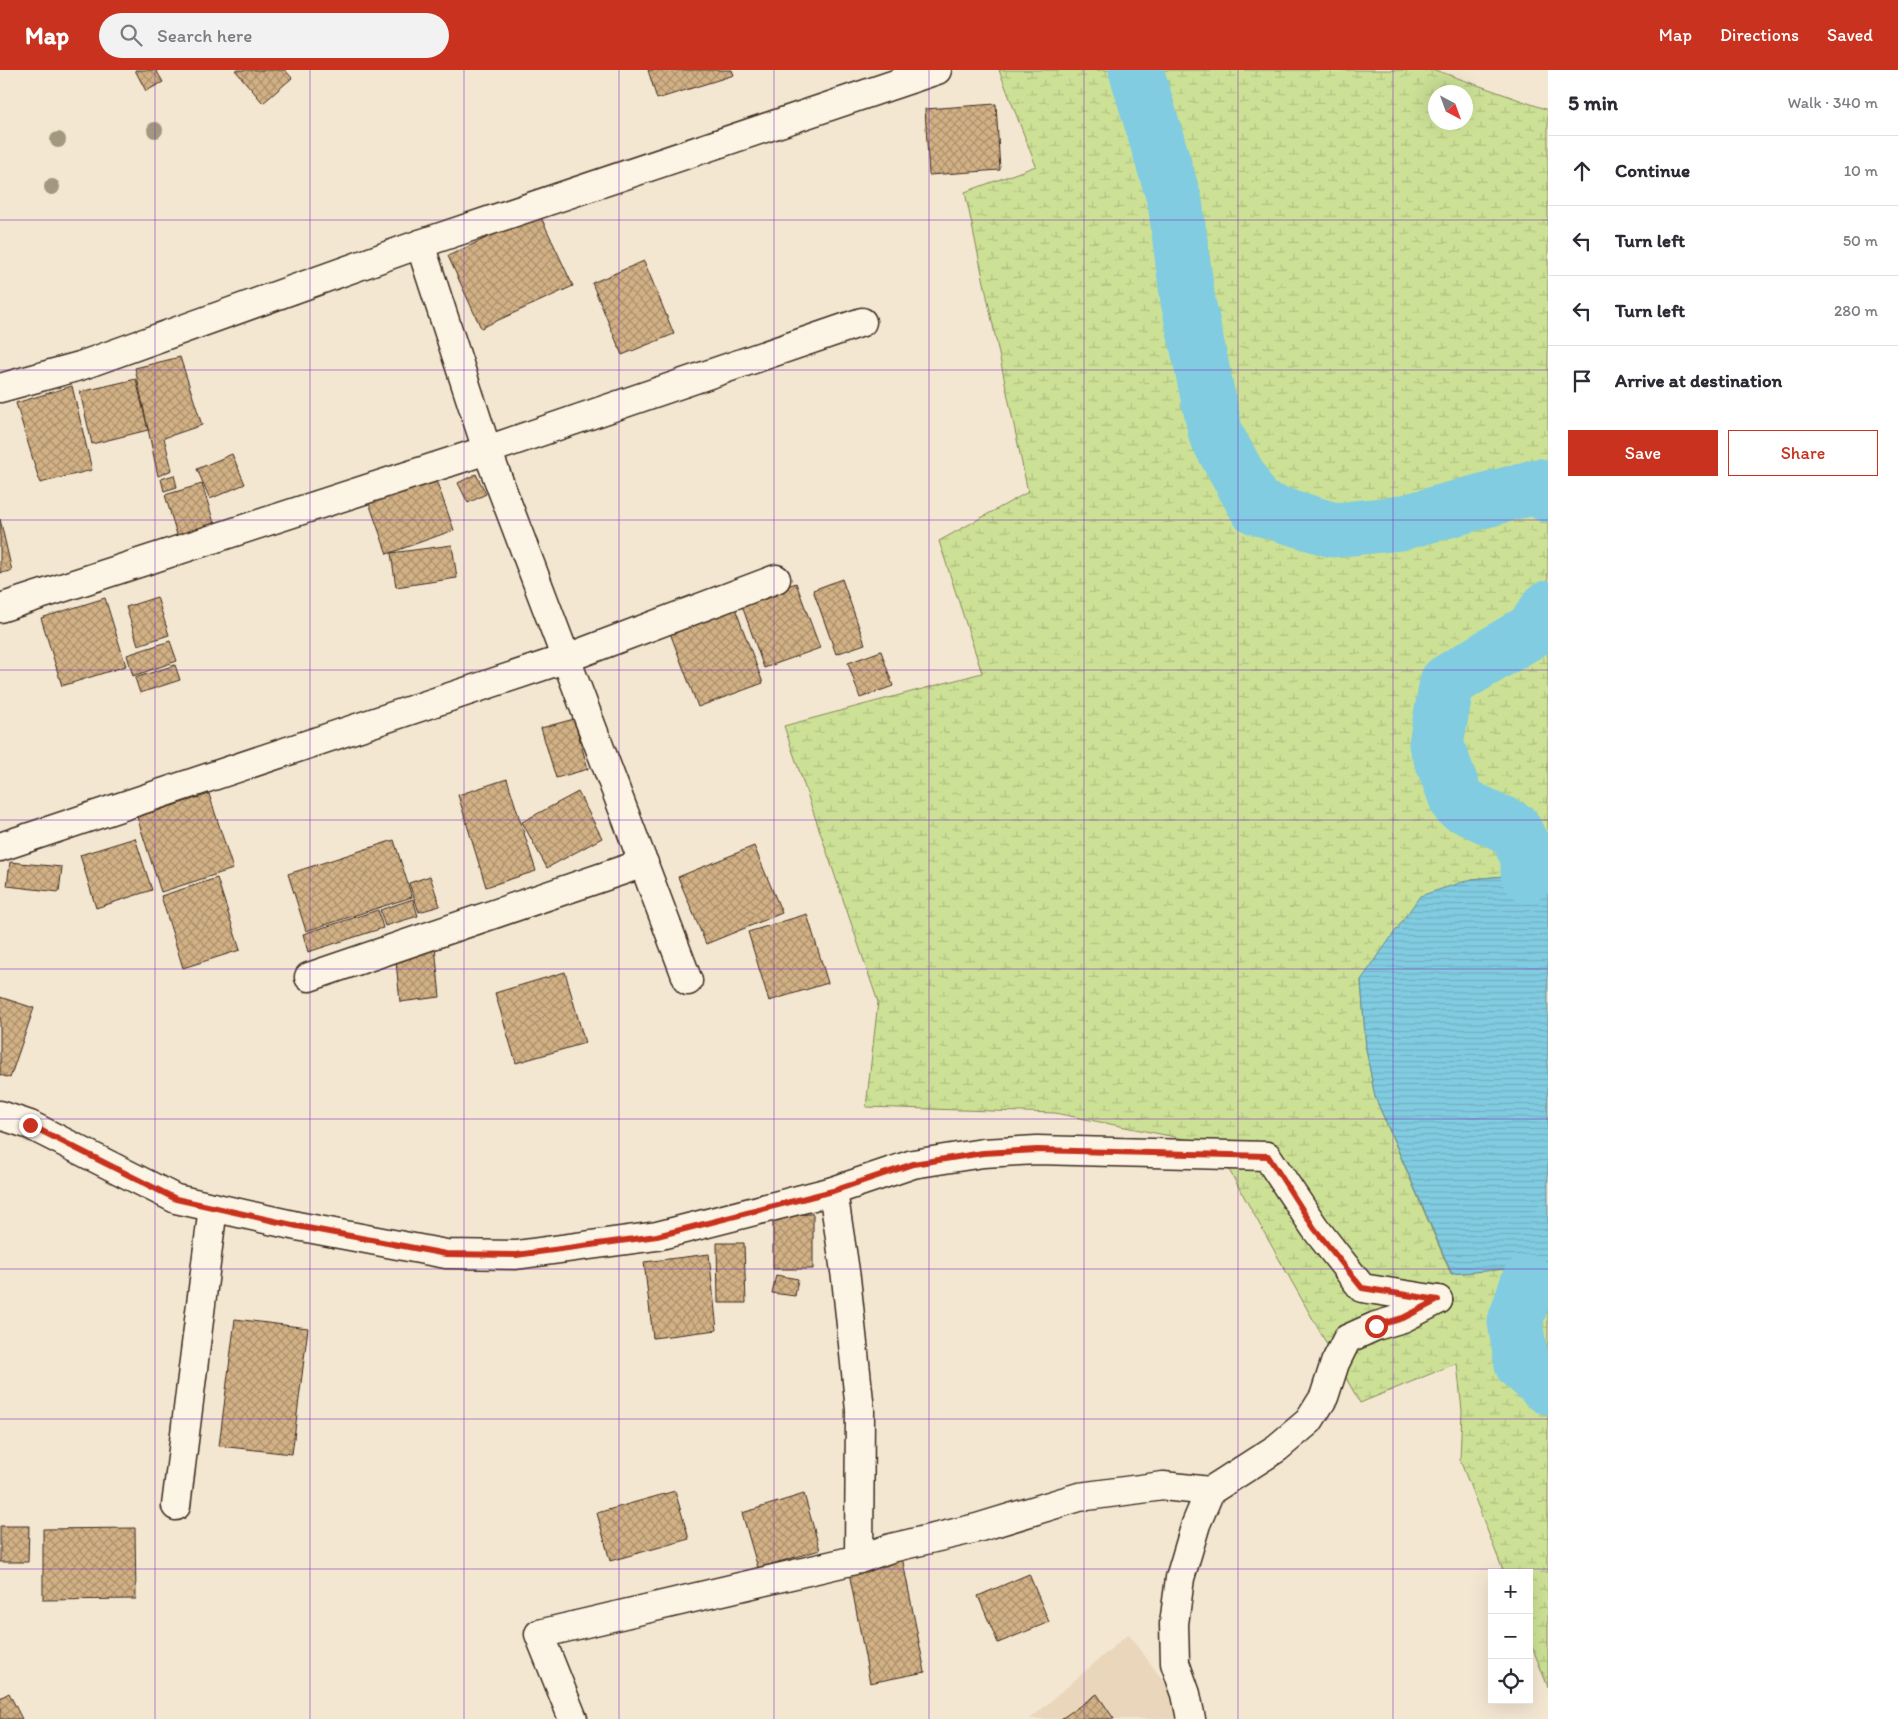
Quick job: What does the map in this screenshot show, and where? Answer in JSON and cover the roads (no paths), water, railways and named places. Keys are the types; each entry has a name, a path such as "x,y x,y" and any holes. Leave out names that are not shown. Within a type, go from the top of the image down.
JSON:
{"street":[{"path":"0,388 80,366 420,244 937,70"},
{"path":"420,244 486,450 567,658 688,981"},
{"path":"0,608 486,450 862,322"},
{"path":"0,847 567,658 776,579"},
{"path":"309,977 644,864"},
{"path":"0,1115 30,1125 176,1199 297,1226 446,1254 516,1255 657,1236 833,1191 913,1164 983,1153 1037,1150 1268,1156 1314,1228 1362,1288 1438,1300 1403,1318 1376,1326 1347,1338 1335,1363 1324,1397 1309,1421 1276,1448 1210,1491 1196,1524 1180,1578 1174,1624 1175,1663 1186,1694 1191,1719"},
{"path":"833,1191 846,1278 860,1410 859,1559"},
{"path":"176,1506 212,1207"},
{"path":"573,1719 539,1634 859,1559 892,1548 977,1528 1079,1497 1163,1486 1210,1491"}],"water":[{"path":"1548,872 1548,1265 1452,1274 1375,1097 1366,1049 1361,980 1420,896 1472,879"}],"waterway":[{"path":"1136,70 1175,202 1188,301 1216,435 1256,507 1334,530 1401,523 1538,486 1548,495"},
{"path":"1528,874 1528,857 1514,829 1458,803 1436,744 1447,682 1533,630 1548,608"},
{"path":"1528,1282 1515,1322 1522,1364 1548,1387"}]}
